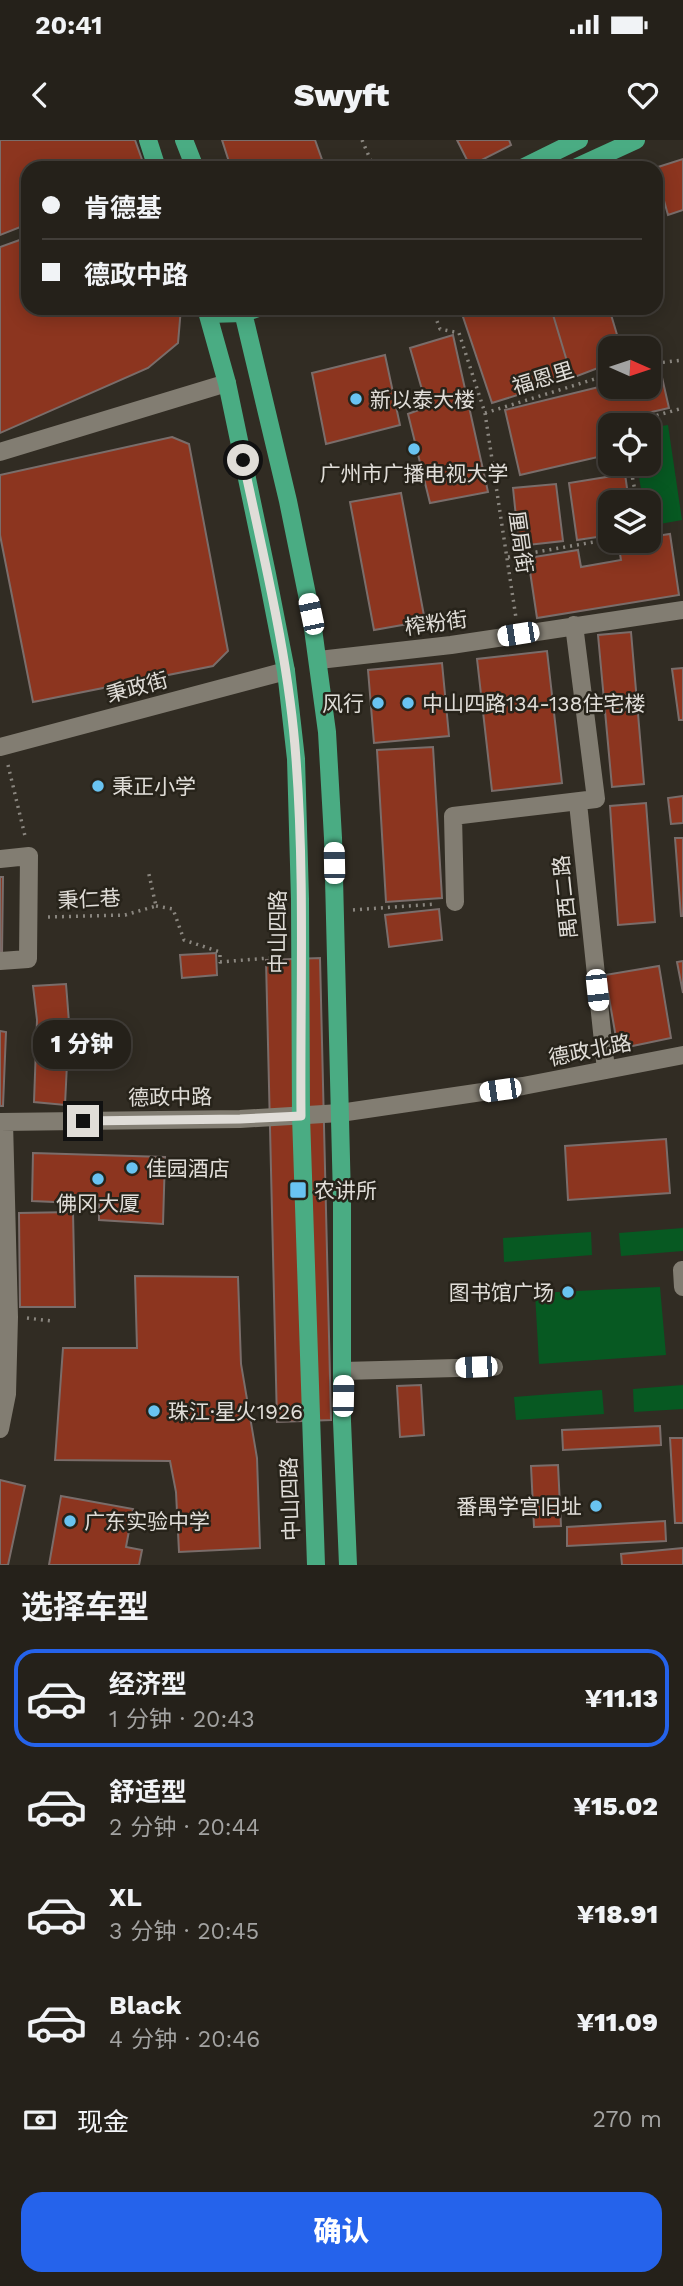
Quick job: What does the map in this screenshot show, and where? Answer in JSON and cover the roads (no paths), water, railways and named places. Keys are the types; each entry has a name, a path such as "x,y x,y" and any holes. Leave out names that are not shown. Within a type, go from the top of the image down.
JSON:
{"main road":[{"path":"148,140 155,161"},
{"path":"184,140 192,161"},
{"path":"536,161 579,140"},
{"path":"591,161 636,140"},
{"name":"中山四路","path":"211,315 286,671 296,760 301,1116 316,1565"},
{"path":"249,315 319,660 331,788 340,1113 343,1466 348,1565"}],"street":[{"path":"0,452 227,383"},
{"name":"榨粉街","path":"319,660 451,645 683,610"},
{"path":"455,902 453,816 596,799 574,625"},
{"name":"秉政街","path":"1,743 286,671"},
{"name":"禺西二路","path":"578,803 606,1070"},
{"path":"0,859 29,856 28,959 0,961"},
{"name":"德政北路","path":"340,1113 523,1086 683,1055"},
{"name":"德政中路","path":"2,1122 240,1119 340,1113"},
{"path":"0,1429 7,1394 9,1317 2,1122"},
{"path":"343,1371 494,1367"}],"place":[{"name":"新以泰大楼","path":"356,399"},
{"name":"广州市广播电视大学","path":"414,449"},
{"name":"风行","path":"378,703"},
{"name":"中山四路134-138住宅楼","path":"408,703"},
{"name":"秉正小学","path":"98,786"},
{"name":"佳园酒店","path":"132,1168"},
{"name":"佛冈大厦","path":"98,1179"},
{"name":"农讲所","path":"298,1190"},
{"name":"图书馆广场","path":"568,1292"},
{"name":"珠江·星火1926","path":"154,1411"},
{"name":"番禺学宫旧址","path":"596,1506"},
{"name":"广东实验中学","path":"70,1521"}]}
